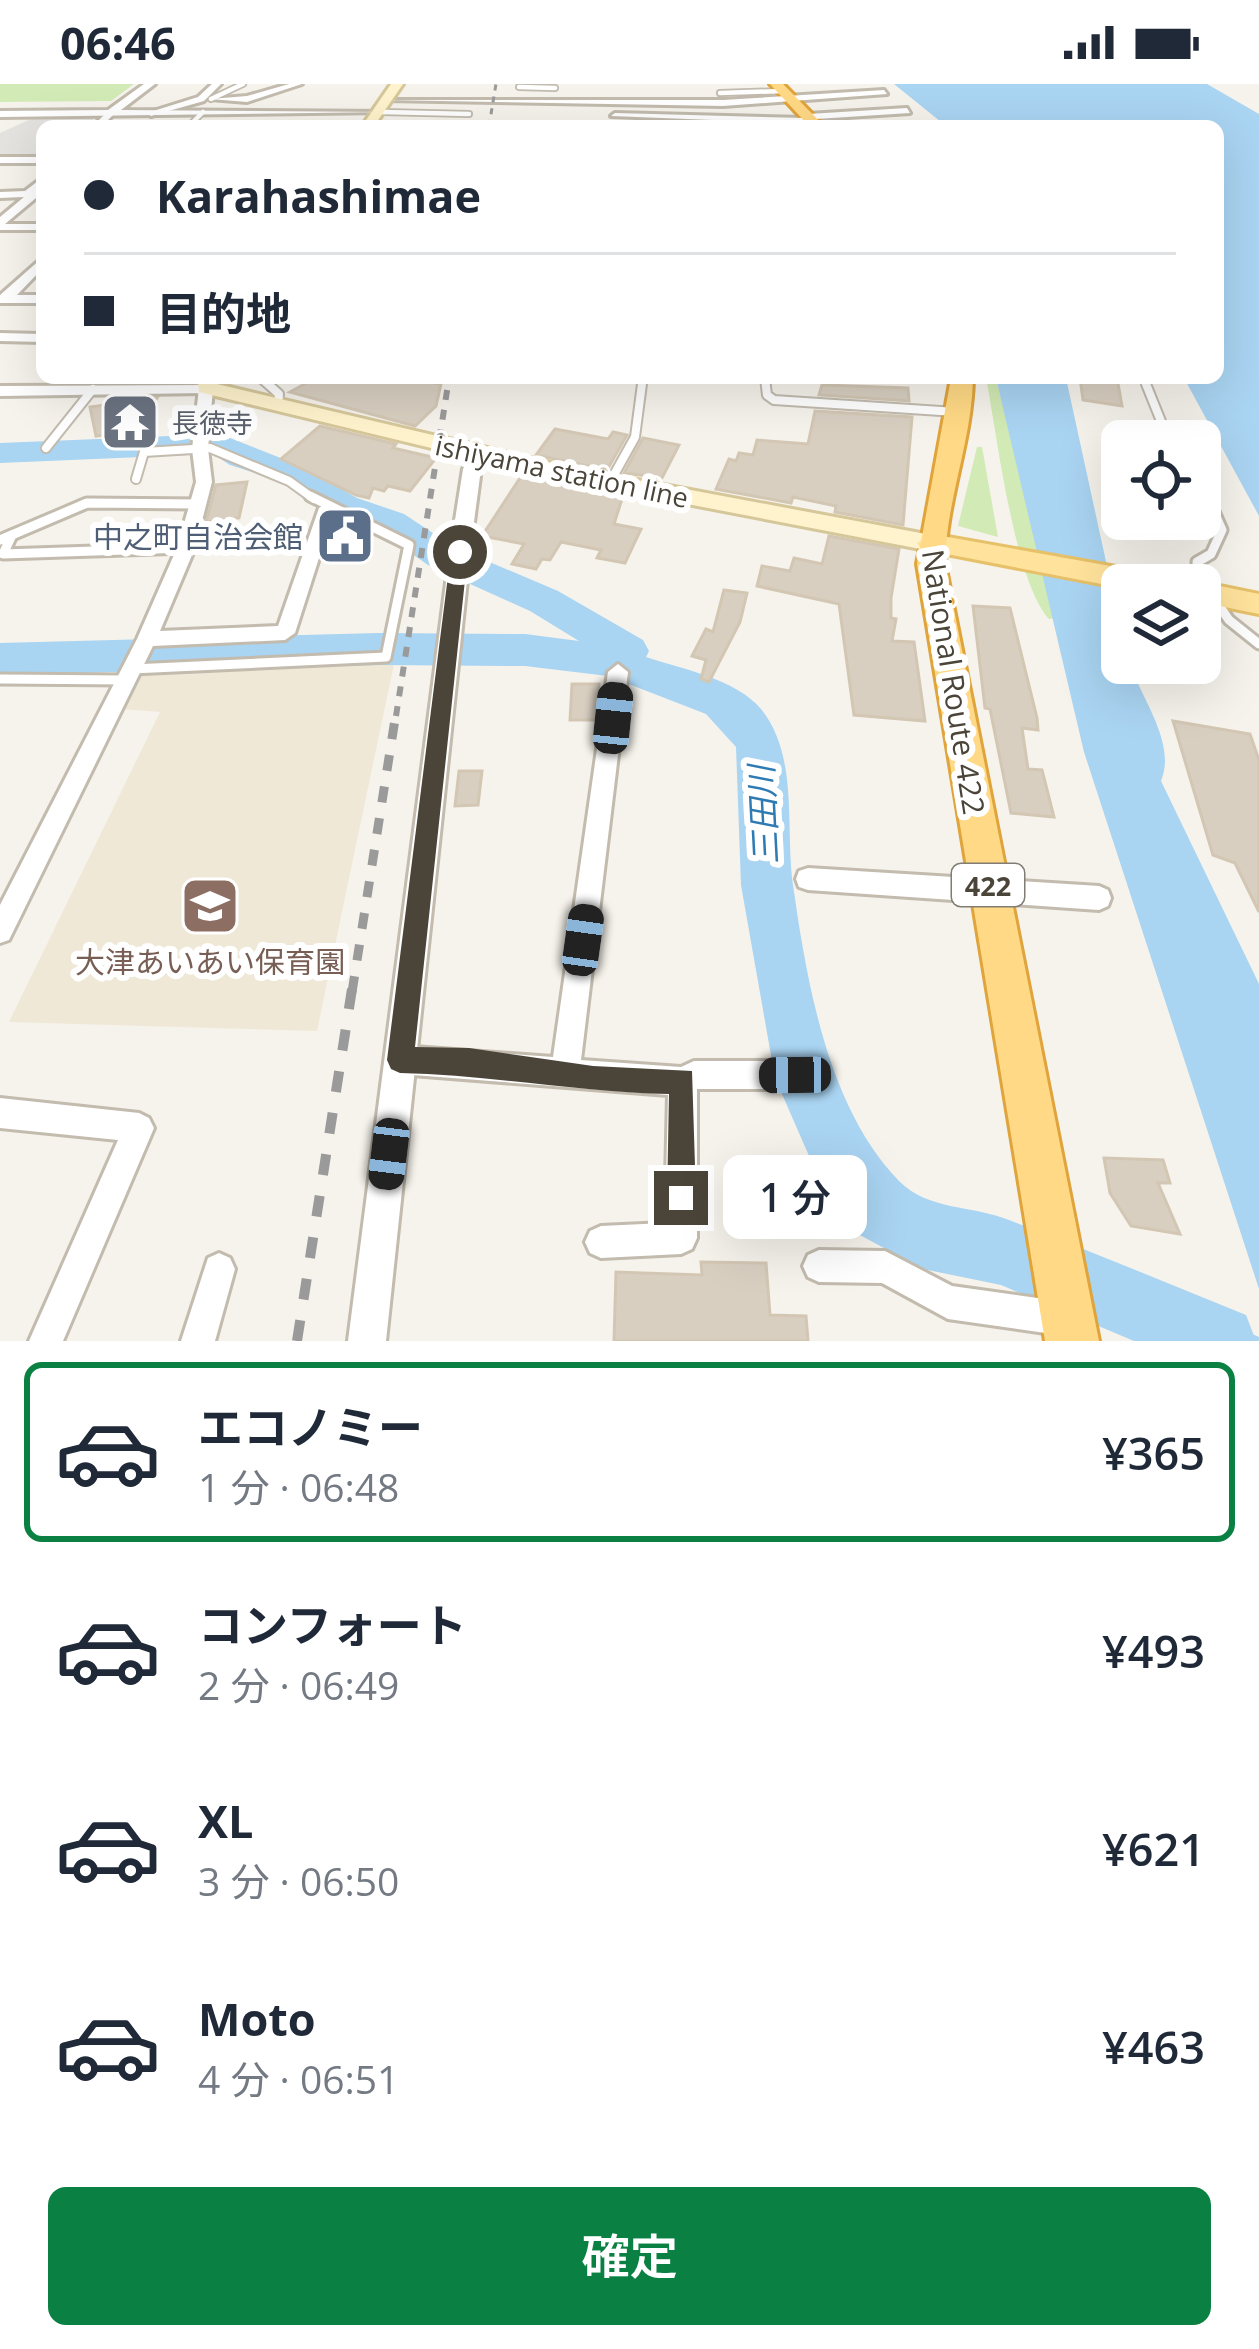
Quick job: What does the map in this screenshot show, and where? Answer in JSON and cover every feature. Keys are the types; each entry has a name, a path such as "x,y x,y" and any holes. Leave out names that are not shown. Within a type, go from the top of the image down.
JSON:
{"highway":[{"path":"783,92 812,120"},
{"name":"National Route 422","path":"962,384 960,412 931,543 1068,1323"}],"main road":[{"path":"373,120 397,84"},
{"name":"ishiyama station line","path":"210,384 278,406 479,455 931,543"},
{"path":"931,543 1101,574"},
{"path":"1221,595 1254,603"}],"street":[{"path":"103,120 150,84"},
{"path":"151,113 201,99 217,84"},
{"path":"213,99 247,99 298,84"},
{"path":"874,84 918,120"},
{"path":"0,114 385,106 555,92 884,92"},
{"path":"822,120 907,111"},
{"path":"502,114 561,115"},
{"path":"605,116 672,120"},
{"path":"0,160 36,160"},
{"path":"0,195 33,197"},
{"path":"2,219 33,197"},
{"path":"2,219 36,226"},
{"path":"3,299 36,268"},
{"path":"0,278 25,280"},
{"path":"3,299 36,299"},
{"path":"0,337 36,338"},
{"path":"0,391 188,384"},
{"path":"0,931 136,660 186,548 204,482 200,446 207,384"},
{"path":"367,1341 458,563 472,469 479,455"},
{"path":"136,660 285,633 327,508"},
{"path":"565,1073 618,672"},
{"path":"808,879 1099,898"},
{"path":"400,1060 469,1061 593,1079 682,1081 694,1075 795,1075"},
{"path":"601,1242 681,1238 682,1081"},
{"path":"0,1113 139,1128 46,1341"},
{"path":"819,1265 885,1267 948,1302 1068,1323"},
{"path":"198,1341 219,1270"}],"lane":[{"path":"213,99 244,84"},
{"path":"519,87 555,92"},
{"path":"720,93 783,92"},
{"path":"385,106 469,114"},
{"path":"195,120 202,112"},
{"path":"270,384 279,394 278,406"},
{"path":"610,482 635,437 642,384"},
{"path":"765,384 766,395 774,400 960,412"},
{"path":"1146,384 1161,420"},
{"path":"46,448 93,389"},
{"path":"0,679 136,660 388,648 409,545 402,538 327,508 289,481 211,448 144,452 136,479"},
{"path":"0,540 87,503 199,504"},
{"path":"12,536 3,554 186,548"},
{"path":"1197,564 1217,540"},
{"path":"1221,611 1259,644"}],"shaded area":[{"path":"31,119 94,119 36,120 36,158 0,158 0,133"},
{"path":"394,664 317,1031 9,1022 160,712 121,709 141,670"}],"green space":[{"path":"0,84 134,84 111,101 0,102"},
{"path":"987,384 998,384 1056,618 1049,619 1037,600 1008,505"},
{"path":"977,447 982,447 998,537 958,526"}],"water":[{"path":"894,84 1207,84 1259,114 1259,516 1221,446 1221,420 1207,420 1187,384 1224,384 1224,120 939,120"},
{"path":"997,384 1067,384 1107,564 1101,564 1101,684 1139,684 1161,736 1165,766 1161,781 1259,984 1259,1289 1084,752"},
{"path":"1105,1269 1259,1337 1259,1341 1188,1341 1134,1317 1118,1316"}],"building":[{"path":"305,384 441,384 436,406 415,426 290,392"},
{"path":"1081,384 1118,384 1122,406 1083,400"},
{"path":"822,385 908,388 909,401 819,395"},
{"path":"157,398 136,431 96,436 90,407"},
{"path":"815,411 912,417 903,525 835,512 836,506 793,497 791,503 716,489 729,459 736,461 739,453 753,455 757,440 808,444"},
{"path":"320,426 436,458 410,491 388,486 384,491 373,488 369,498 356,495 281,459"},
{"path":"555,429 608,439 613,432 627,435 607,470 536,455"},
{"path":"643,438 679,445 662,478 624,473"},
{"path":"522,475 623,496 614,524 641,529 625,563 597,558 601,550 561,542 550,560 542,559 536,569 512,564 524,544 482,536"},
{"path":"247,482 239,518 206,522 216,485"},
{"path":"829,536 899,549 891,598 891,618 896,619 892,641 914,642 925,721 854,715 839,604 757,586 762,566 790,571 794,558 822,564"},
{"path":"724,590 747,593 740,622 709,682 701,679 706,660 692,656 706,629 713,632"},
{"path":"973,606 1010,608 1037,718 1038,730 1022,728 1028,769 1042,770 1054,817 1011,813 990,709 985,708"},
{"path":"572,684 599,684 597,720 570,720"},
{"path":"1173,721 1250,734 1259,760 1259,912 1235,863 1213,855"},
{"path":"459,771 482,771 478,805 455,806"},
{"path":"1104,1158 1163,1160 1170,1183 1158,1183 1180,1234 1131,1226 1110,1193"},
{"path":"701,1262 766,1263 770,1315 806,1316 808,1341 614,1341 616,1272 702,1275"}],"waterway":[{"path":"0,453 220,444 242,458 289,473 344,506 391,522 441,556 544,601 628,651"},
{"name":"三田川","path":"0,659 525,650 612,661 722,702 742,718 759,744 767,885 785,986 806,1078 850,1174 880,1209 923,1235 1002,1251 1220,1341"}],"railway":[{"path":"490,120 496,84"},
{"path":"396,716 448,384"},
{"path":"352,992 396,713"},
{"path":"297,1341 352,989"}],"place":[{"name":"長徳寺","path":"130,422"},
{"name":"中之町自治会館","path":"345,536"},
{"name":"大津あいあい保育園","path":"210,906"}],"route":[{"path":"460,552 400,1060 469,1061 593,1079 682,1081 681,1198"}]}
